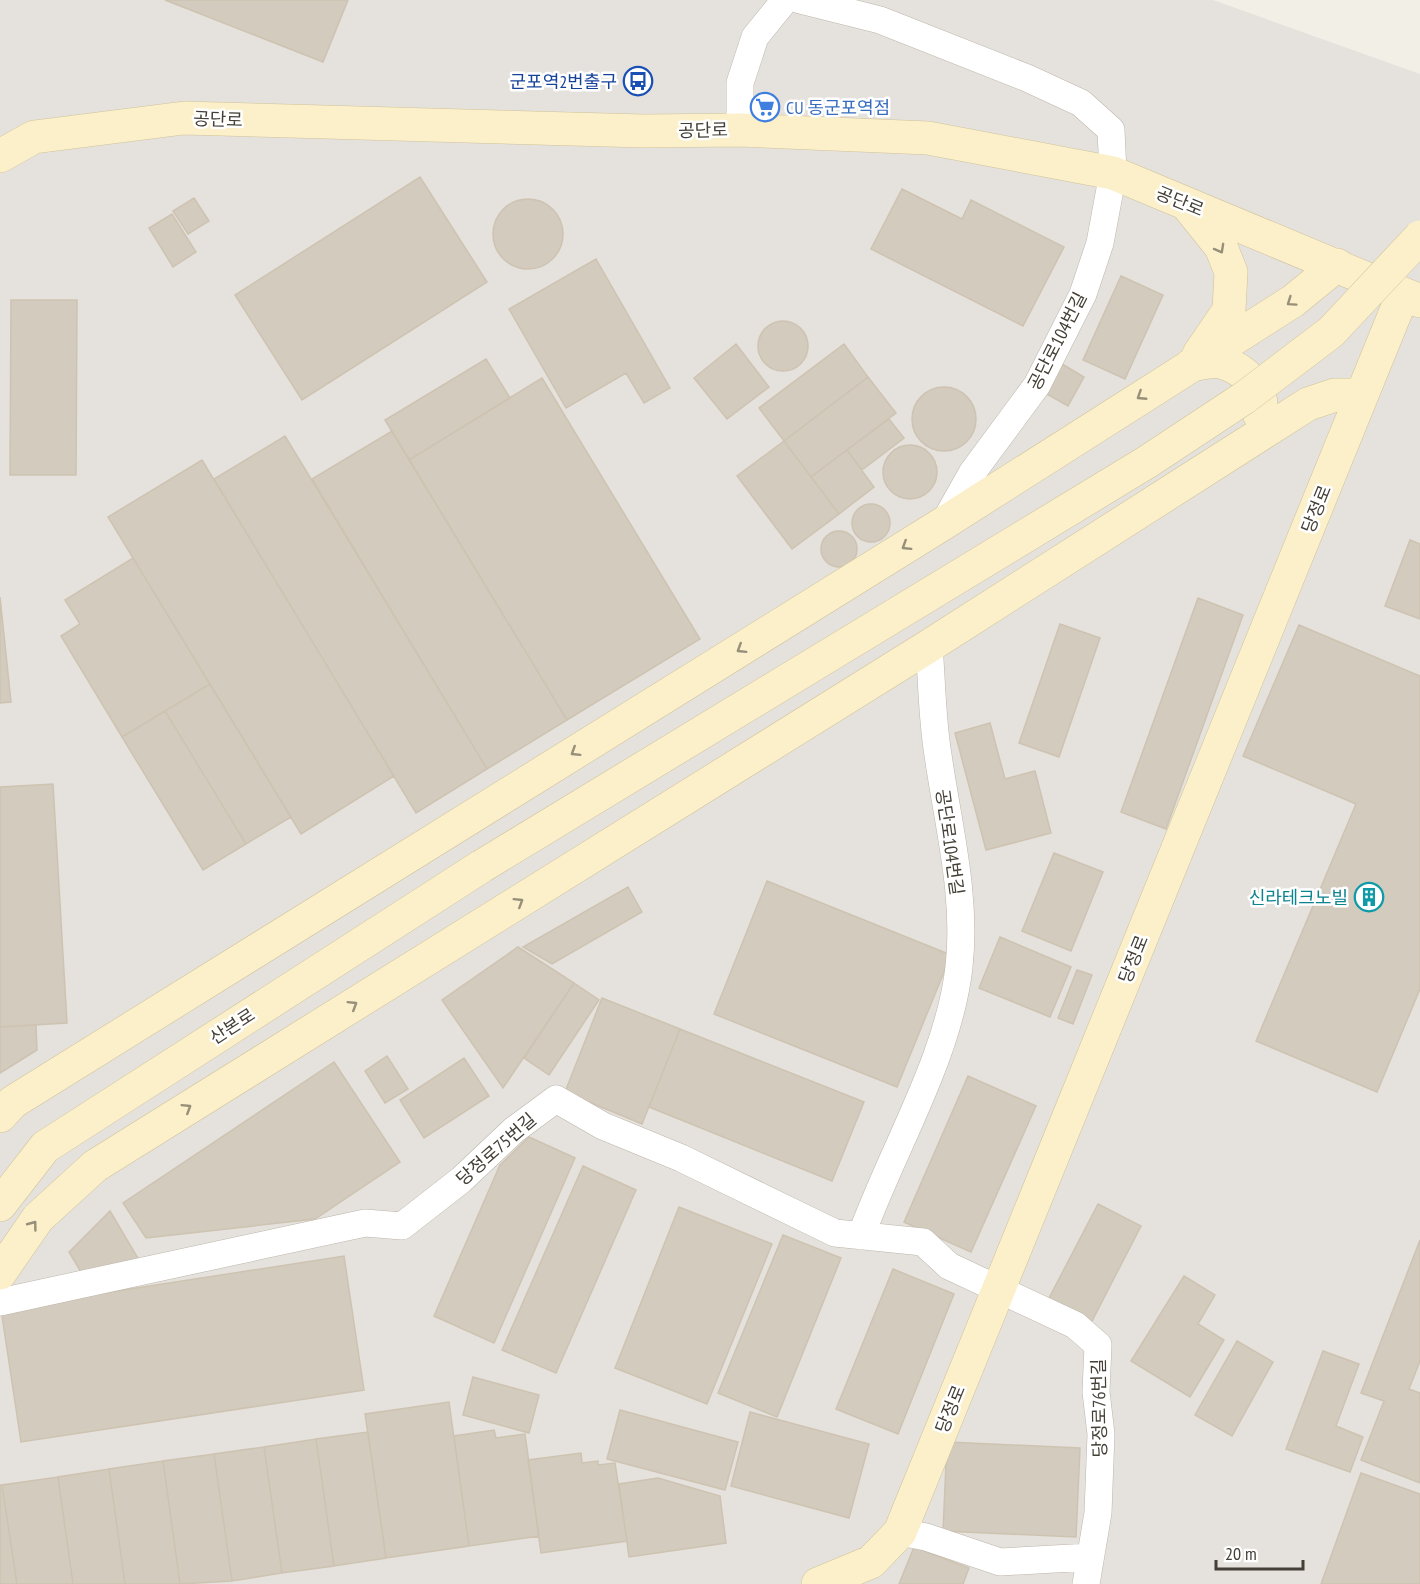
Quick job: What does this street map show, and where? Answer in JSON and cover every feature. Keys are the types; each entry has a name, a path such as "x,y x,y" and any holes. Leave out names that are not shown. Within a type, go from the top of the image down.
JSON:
{"street":[{"path":"740,130 740,82 755,38 785,0"},
{"name":"공단로104번길","path":"800,0 880,20 1027,78 1082,103 1111,130 1113,173 1100,243 1083,294 1037,385 972,473 944,523"},
{"name":"공단로","path":"0,156 34,136 184,118 644,131 740,130 928,138 1113,173 1412,297"},
{"path":"1185,202 1221,247 1231,272 1229,310 1191,365"},
{"name":"산본로","path":"0,1205 45,1147 482,866 1137,468 1244,398 1331,332 1420,237"},
{"path":"0,1116 13,1102 944,523 1293,301 1337,265"},
{"name":"당정로","path":"818,1584 871,1562 900,1532 1362,394 1412,297"},
{"path":"1191,365 1218,361 1252,380 1258,392 1262,409 1255,428 1232,453"},
{"path":"0,1273 38,1218 95,1166 929,646 1308,404 1335,395 1362,394"},
{"name":"공단로104번길","path":"861,1236 878,1188 945,1032 959,967 959,881 937,752 929,646"},
{"name":"당정로75번길","path":"0,1302 365,1223 402,1226 461,1180 514,1130 556,1099 603,1126 681,1158 835,1233 923,1242 950,1266 1000,1288"},
{"name":"당정로76번길","path":"1000,1288 1075,1325 1098,1345 1096,1392 1101,1434 1098,1514 1086,1584"},
{"path":"900,1532 926,1537 1000,1562 1090,1557"}],"shaded area":[{"path":"0,0 1213,0 1420,74 1420,1584 0,1584"}],"building":[{"path":"165,0 348,0 323,62"},
{"path":"420,177 487,282 302,400 235,295"},
{"path":"902,189 962,219 971,200 1064,247 1023,326 871,249"},
{"path":"194,198 209,221 188,234 173,211"},
{"path":"535,199 548,205 557,214 561,220 563,234 561,248 553,259 542,267 521,269 503,259 495,248 493,227 503,209 514,201"},
{"path":"172,214 196,252 173,267 149,228"},
{"path":"596,259 670,388 644,403 626,373 566,408 509,309"},
{"path":"1121,276 1163,295 1125,379 1083,360"},
{"path":"11,300 77,300 76,475 10,475"},
{"path":"783,321 792,323 803,332 808,346 806,355 797,366 783,371 774,369 763,360 758,346 760,337 769,326"},
{"path":"736,344 769,387 727,419 694,378"},
{"path":"844,344 868,377 784,441 759,408"},
{"path":"486,359 510,398 409,460 385,420"},
{"path":"1062,364 1084,377 1068,406 1045,393"},
{"path":"868,377 896,413 811,477 784,441"},
{"path":"542,378 700,639 567,720 409,460"},
{"path":"944,387 962,393 970,401 976,419 970,437 962,445 944,451 926,445 918,437 912,419 918,401 926,393"},
{"path":"889,419 904,438 862,470 847,450"},
{"path":"392,431 567,720 487,769 312,479"},
{"path":"285,436 487,769 416,813 214,479"},
{"path":"784,441 839,514 792,549 737,476"},
{"path":"905,445 915,445 925,449 933,457 937,472 933,487 925,495 915,499 905,499 895,495 887,487 883,477 883,467 887,457 895,449"},
{"path":"847,450 874,487 839,514 811,477"},
{"path":"202,460 394,776 301,834 108,517"},
{"path":"871,504 878,505 884,510 889,516 889,530 884,536 878,541 871,542 864,541 858,536 853,530 852,523 853,516 858,510 864,505"},
{"path":"839,531 852,536 857,549 852,562 839,567 826,562 821,549 826,536"},
{"path":"1410,540 1420,544 1420,619 1385,606"},
{"path":"133,558 210,684 122,737 61,636 80,624 65,600"},
{"path":"0,597 11,702 0,703"},
{"path":"1198,598 1243,615 1166,829 1121,812"},
{"path":"1060,624 1100,638 1059,757 1019,743"},
{"name":"신라테크노빌","path":"1299,625 1420,676 1420,989 1377,1092 1256,1041 1356,804 1243,756"},
{"path":"210,684 291,817 246,844 165,711"},
{"path":"165,711 246,844 203,870 122,737"},
{"path":"990,723 1005,779 1035,771 1051,833 986,850 955,733"},
{"path":"53,784 67,1023 0,1027 0,787"},
{"path":"1054,853 1103,872 1071,951 1022,931"},
{"path":"767,881 951,955 897,1087 714,1014"},
{"path":"628,887 642,912 552,964 523,947"},
{"path":"1000,937 1071,967 1050,1017 979,988"},
{"path":"518,947 574,983 503,1088 442,1000"},
{"path":"1077,970 1092,975 1073,1024 1058,1018"},
{"path":"574,983 599,1000 549,1075 524,1058"},
{"path":"602,998 680,1029 642,1124 565,1092"},
{"path":"36,1025 37,1050 0,1073 0,1027"},
{"path":"680,1029 864,1102 832,1181 649,1107"},
{"path":"387,1056 408,1089 385,1103 365,1071"},
{"path":"464,1058 489,1096 424,1138 400,1100"},
{"path":"334,1062 400,1162 315,1219 146,1238 123,1203"},
{"path":"968,1076 1036,1106 971,1252 904,1222"},
{"path":"529,1137 575,1158 494,1343 434,1316 500,1165"},
{"path":"583,1166 636,1190 556,1373 502,1350"},
{"path":"1098,1204 1141,1226 1091,1323 1048,1300"},
{"path":"679,1207 772,1244 707,1404 615,1368"},
{"path":"110,1211 139,1260 81,1272 69,1252"},
{"path":"783,1235 841,1258 777,1417 718,1393"},
{"path":"1420,1240 1420,1361 1409,1389 1420,1393 1420,1483 1361,1460 1384,1401 1361,1393"},
{"path":"344,1256 364,1390 21,1442 1,1309"},
{"path":"893,1269 954,1294 898,1434 836,1409"},
{"path":"1184,1276 1215,1295 1198,1324 1224,1340 1190,1397 1131,1361"},
{"path":"1237,1341 1273,1362 1232,1436 1195,1415"},
{"path":"1323,1351 1359,1364 1336,1426 1363,1437 1350,1472 1286,1449"},
{"path":"473,1377 539,1395 529,1433 463,1415"},
{"path":"449,1402 469,1546 386,1558 365,1414"},
{"path":"620,1410 738,1442 725,1490 607,1459"},
{"path":"750,1412 869,1444 849,1518 731,1486"},
{"path":"494,1430 496,1438 525,1434 539,1536 469,1546 454,1436"},
{"path":"368,1432 386,1558 334,1566 316,1439"},
{"path":"316,1439 334,1566 282,1573 264,1447"},
{"path":"947,1442 1080,1448 1076,1537 943,1531"},
{"path":"264,1447 282,1573 232,1581 214,1454"},
{"path":"581,1453 582,1463 598,1461 598,1465 615,1463 627,1541 541,1553 528,1460"},
{"path":"214,1454 232,1581 180,1584 163,1461"},
{"path":"163,1461 180,1584 125,1584 109,1469"},
{"path":"109,1469 125,1584 73,1584 58,1477"},
{"path":"1361,1473 1420,1494 1420,1584 1321,1584"},
{"path":"58,1477 73,1584 17,1584 2,1485"},
{"path":"658,1478 720,1496 726,1543 629,1557 619,1484"},
{"path":"0,1485 2,1485 17,1584 0,1584"},
{"path":"914,1547 969,1568 963,1584 899,1584"}],"place":[{"name":"군포역2번출구","path":"638,81"},
{"name":"CU 동군포역점","path":"765,107"},
{"name":"신라테크노빌","path":"1369,897"}]}
